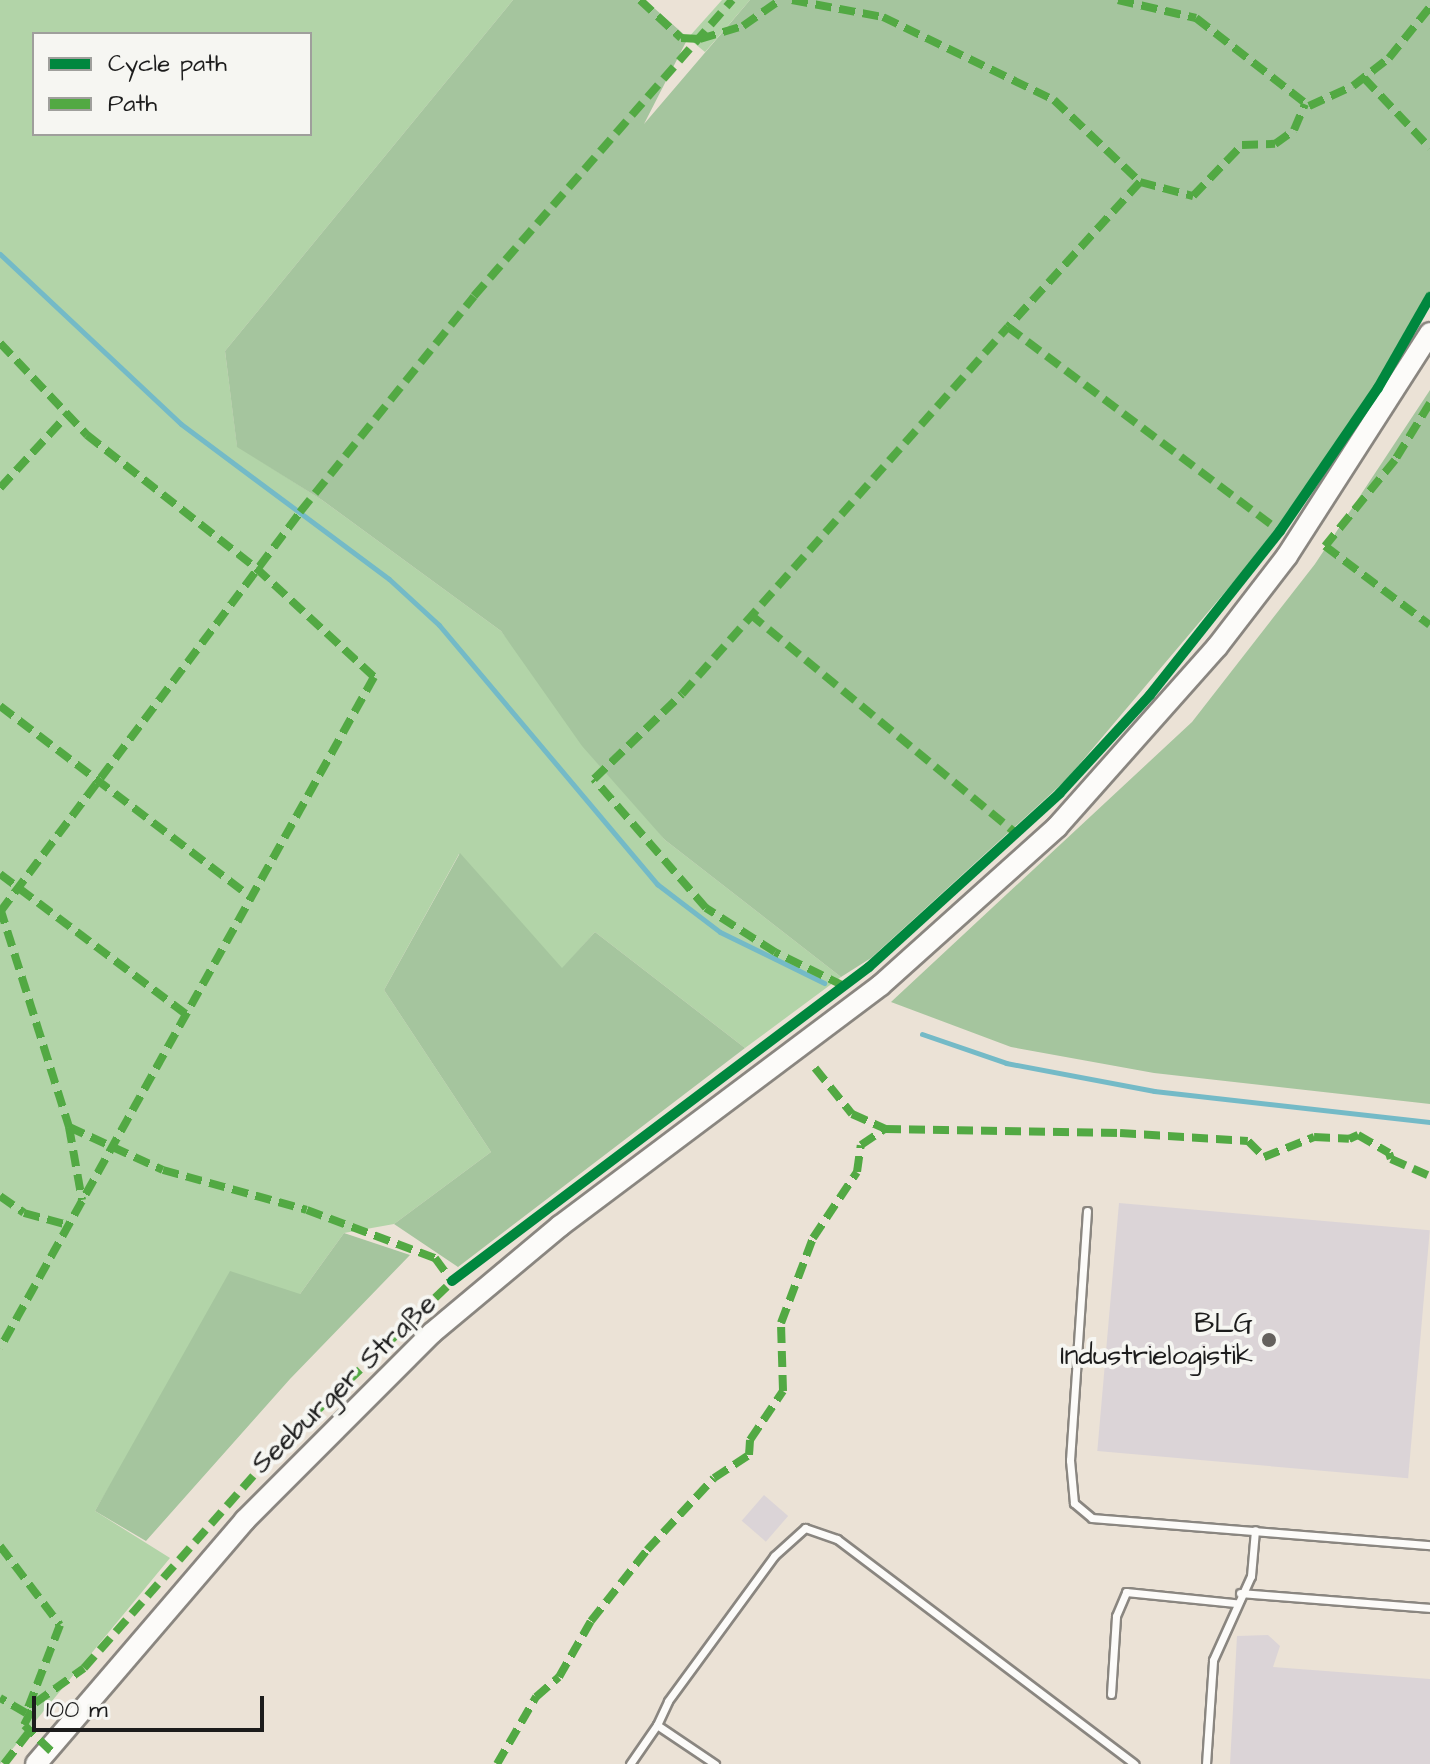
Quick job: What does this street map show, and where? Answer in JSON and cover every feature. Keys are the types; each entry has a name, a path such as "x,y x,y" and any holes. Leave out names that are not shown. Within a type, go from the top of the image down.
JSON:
{"main road":[{"name":"Seeburger Straße","path":"50,1761 245,1520 432,1333 560,1226 881,985 1057,827 1217,647 1278,567 1342,478 1430,333"}],"lane":[{"path":"1087,1211 1070,1460 1074,1503 1092,1518 1430,1545"},
{"path":"630,1764 657,1725 668,1701 774,1556 805,1528 837,1539 1135,1764"},
{"path":"1206,1764 1213,1660 1235,1603 1251,1576 1255,1530"},
{"path":"1111,1694 1116,1616 1126,1592 1235,1603"},
{"path":"1240,1593 1430,1608"},
{"path":"657,1725 715,1764"}],"green space":[{"path":"0,0 513,0 225,351 237,446 322,500 501,631 665,840 841,977 745,1048 595,932 562,969 459,854 384,990 491,1152 394,1224 344,1233 300,1294 132,1448 95,1511 170,1558 0,1764"},
{"path":"513,0 645,0 688,38 644,124 750,0 1430,0 1430,294 1357,436 1066,780 871,958 841,977 665,840 582,746 501,631 322,500 237,447 225,351"},
{"path":"722,0 750,0 705,52 688,38"},
{"path":"1430,390 1430,1104 1154,1073 1011,1047 891,1002 1192,722 1315,564"},
{"path":"460,853 562,968 595,932 745,1048 458,1267 394,1224 491,1152 384,990"},
{"path":"344,1233 410,1255 290,1379 146,1541 95,1511 230,1271 300,1294"}],"building":[{"name":"BLG Industrielogistik","path":"1119,1203 1430,1230 1408,1478 1097,1451"},
{"path":"764,1495 788,1516 766,1542 742,1521"},
{"path":"1268,1635 1280,1646 1273,1667 1430,1679 1430,1764 1230,1764 1237,1636"}],"waterway":[{"path":"0,254 181,424 389,579 439,625 657,884 720,932 824,983"},
{"path":"922,1034 1006,1063 1154,1091 1430,1122"}],"marked path":[{"path":"640,0 681,38 700,39 743,26 780,0"},
{"path":"0,912 300,512 474,296 732,0"},
{"path":"792,0 883,17 1054,100 1140,182 1193,196 1242,145 1275,144 1294,130 1305,104"},
{"path":"1118,0 1196,18 1309,106 1353,86 1389,58 1430,7"},
{"path":"1364,78 1430,148"},
{"path":"1140,182 1008,327 1280,531"},
{"path":"844,986 775,952 706,908 594,779 682,694 1008,327"},
{"path":"0,343 87,435 256,568 374,677 0,1348"},
{"path":"1430,403 1395,460 1325,546 1430,625"},
{"path":"0,488 69,413"},
{"path":"750,614 1017,834"},
{"path":"0,706 251,897"},
{"path":"0,874 186,1014"},
{"path":"0,908 69,1127 82,1200"},
{"path":"815,1068 852,1114 885,1129 1120,1133 1248,1141 1264,1157 1314,1137 1349,1139 1358,1135 1389,1153 1391,1159 1430,1176"},
{"path":"69,1127 163,1170 307,1210 435,1258 452,1281"},
{"path":"497,1764 536,1697 559,1677 591,1621 647,1550 714,1478 749,1455 750,1440 783,1391 781,1323 813,1238 857,1172 861,1145 885,1129"},
{"path":"0,1196 24,1213 68,1225"},
{"path":"51,1751 24,1725 35,1703 84,1668 279,1447 456,1278"},
{"path":"0,1546 60,1625 26,1713 0,1698"},
{"path":"4,1764 29,1732"}],"cycle path":[{"path":"452,1281 869,967 1060,793 1150,695 1280,531 1378,388 1430,297"}],"place":[{"name":"BLG Industrielogistik","path":"1269,1340"}]}
